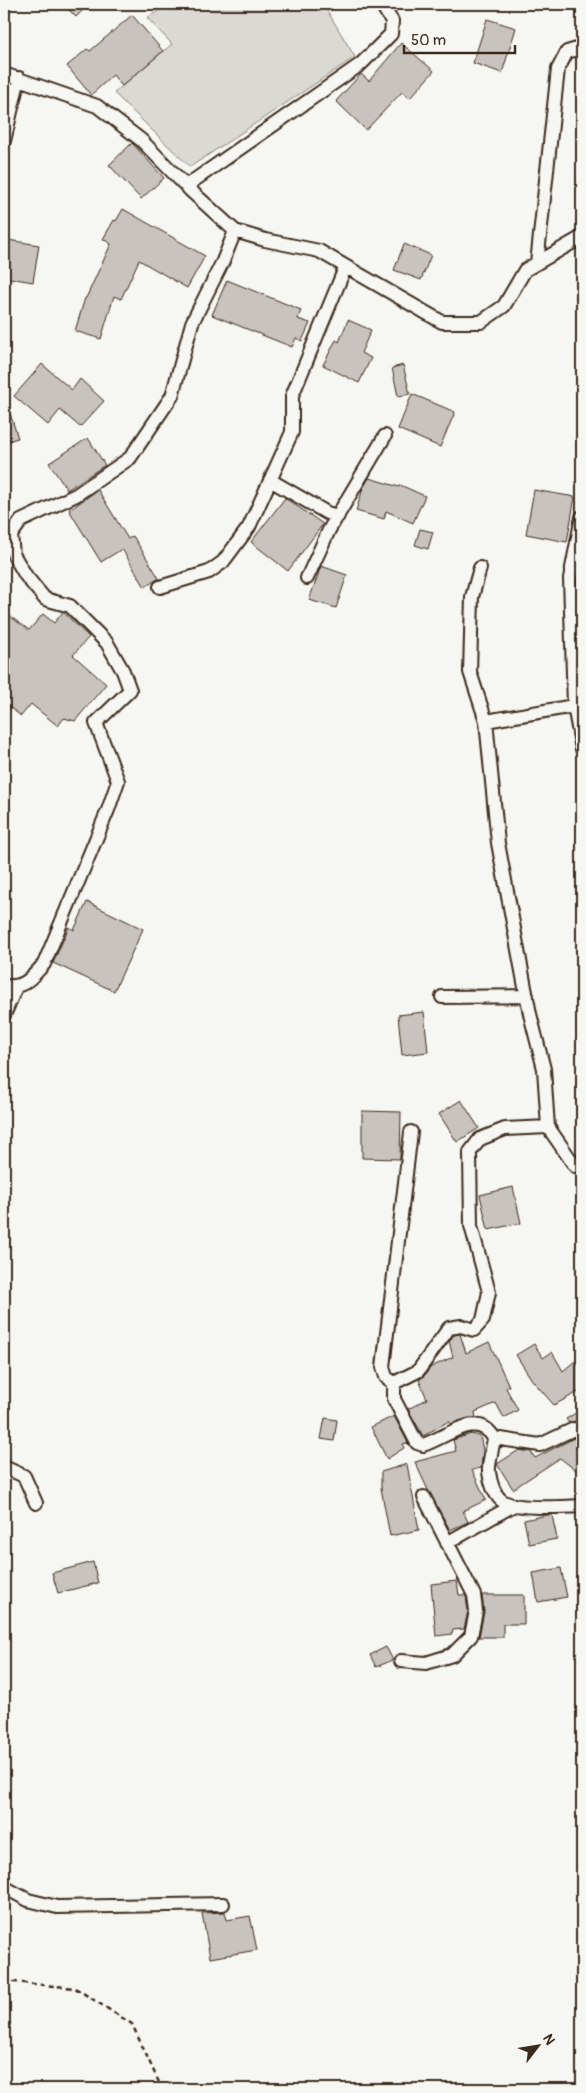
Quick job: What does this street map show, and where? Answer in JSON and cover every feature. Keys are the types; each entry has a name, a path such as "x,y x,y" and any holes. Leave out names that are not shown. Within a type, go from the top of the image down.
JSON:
{"street":[{"path":"186,186 361,64 391,34 392,21 381,4"},
{"path":"536,263 558,69 567,52 577,49 582,50"},
{"path":"4,74 97,106 142,140 186,186 235,232 319,251 345,268 442,322 481,322 504,306 525,270 582,237"},
{"path":"4,141 19,78"},
{"path":"4,1015 10,986 28,982 44,964 108,810 118,781 96,723 130,690 123,671 107,643 70,606 45,599 26,576 13,554 12,535 21,521 76,495 130,458 172,396 192,323 223,261 235,232"},
{"path":"160,587 208,572 223,562 249,526 292,432 292,396 345,268"},
{"path":"307,578 329,530 385,436"},
{"path":"270,480 328,513 338,516"},
{"path":"582,517 570,578 574,706 582,749"},
{"path":"480,568 472,597 470,672 486,721 498,843 527,996 544,1069 548,1126 575,1166"},
{"path":"486,721 574,706"},
{"path":"442,997 527,996"},
{"path":"394,1383 418,1371 450,1328 461,1326 474,1330 483,1320 489,1292 471,1226 470,1152 480,1139 505,1130 548,1126"},
{"path":"394,1383 386,1377 383,1367 411,1132"},
{"path":"394,1383 394,1399 417,1443 423,1445 436,1441 468,1425 478,1424 489,1429 494,1438 488,1470 493,1489 502,1500 514,1505 582,1506"},
{"path":"494,1438 540,1445 574,1429"},
{"path":"4,1466 24,1476 36,1503"},
{"path":"401,1661 426,1663 452,1655 471,1636 476,1611 474,1595 424,1497"},
{"path":"447,1543 514,1505"},
{"path":"4,1887 28,1900 57,1907 223,1904"}],"path":[{"path":"4,1982 75,1988 132,2024 162,2089"}],"shaded area":[{"path":"169,4 323,4 355,57 190,167 114,93 172,44 147,18"}],"building":[{"path":"63,4 89,4 76,17"},
{"path":"132,15 163,51 122,86 113,75 91,95 67,66 87,49 90,51"},
{"path":"487,19 516,28 502,73 473,63"},
{"path":"401,43 434,71 410,98 402,92 366,130 336,101 361,74 369,81"},
{"path":"132,143 164,178 141,199 109,165"},
{"path":"123,209 205,256 187,288 139,260 121,299 114,296 101,339 75,331 85,298 111,244 103,239"},
{"path":"8,240 39,245 33,282 4,277"},
{"path":"404,244 431,255 421,280 394,270"},
{"path":"227,280 301,310 298,319 310,323 302,341 296,338 292,347 212,315"},
{"path":"348,320 371,330 361,353 371,358 359,383 323,365 336,340 339,342"},
{"path":"42,364 72,390 80,379 104,401 80,427 60,410 48,425 14,396"},
{"path":"403,365 410,394 398,396 392,368"},
{"path":"412,394 455,412 440,447 398,429"},
{"path":"4,401 6,401 18,438 4,442"},
{"path":"88,438 105,465 67,490 49,463"},
{"path":"369,478 399,487 400,485 425,496 413,523 386,511 384,519 356,511 363,488"},
{"path":"98,490 128,539 133,536 159,578 145,587 122,549 101,562 69,510"},
{"path":"534,490 575,497 567,542 526,534"},
{"path":"285,498 323,524 288,571 251,542"},
{"path":"420,529 433,532 428,549 415,545"},
{"path":"321,566 347,575 336,608 309,600"},
{"path":"4,612 29,630 43,614 54,623 63,612 89,637 73,655 106,684 75,721 64,718 58,726 31,704 21,716 4,703"},
{"path":"87,902 143,929 114,991 53,963 69,927 74,930"},
{"path":"424,1012 428,1052 402,1055 398,1015"},
{"path":"461,1100 479,1128 457,1142 439,1114"},
{"path":"362,1111 401,1112 400,1159 362,1158"},
{"path":"513,1187 521,1223 488,1230 480,1195"},
{"path":"460,1334 466,1353 489,1342 509,1386 506,1388 518,1410 504,1418 496,1403 475,1412 476,1418 468,1418 450,1424 449,1421 423,1436 408,1409 427,1399 419,1380 431,1367 453,1357 449,1341 454,1335"},
{"path":"534,1344 543,1358 552,1352 563,1371 575,1361 582,1370 582,1390 554,1405 532,1380 516,1355"},
{"path":"582,1409 582,1430 581,1425 575,1421 569,1423 566,1419"},
{"path":"394,1416 409,1445 407,1443 403,1444 404,1448 387,1459 371,1427"},
{"path":"325,1418 337,1420 334,1441 321,1439"},
{"path":"582,1430 582,1475 560,1458 513,1489 497,1464 519,1450 531,1452 535,1458 578,1436"},
{"path":"471,1434 480,1436 483,1450 481,1468 472,1470 486,1500 463,1511 468,1522 450,1530 415,1462 456,1451 453,1440"},
{"path":"407,1464 419,1530 390,1536 381,1488 381,1472"},
{"path":"552,1515 557,1539 529,1544 524,1520"},
{"path":"93,1562 98,1583 58,1593 52,1573"},
{"path":"561,1568 567,1597 538,1602 533,1573"},
{"path":"457,1581 459,1595 465,1595 466,1597 468,1611 464,1629 453,1630 452,1634 436,1636 431,1584"},
{"path":"482,1595 524,1595 524,1624 503,1624 503,1637 479,1637 484,1612"},
{"path":"386,1647 393,1660 376,1667 370,1655"},
{"path":"225,1912 227,1920 250,1916 257,1950 210,1958 202,1913"}]}
